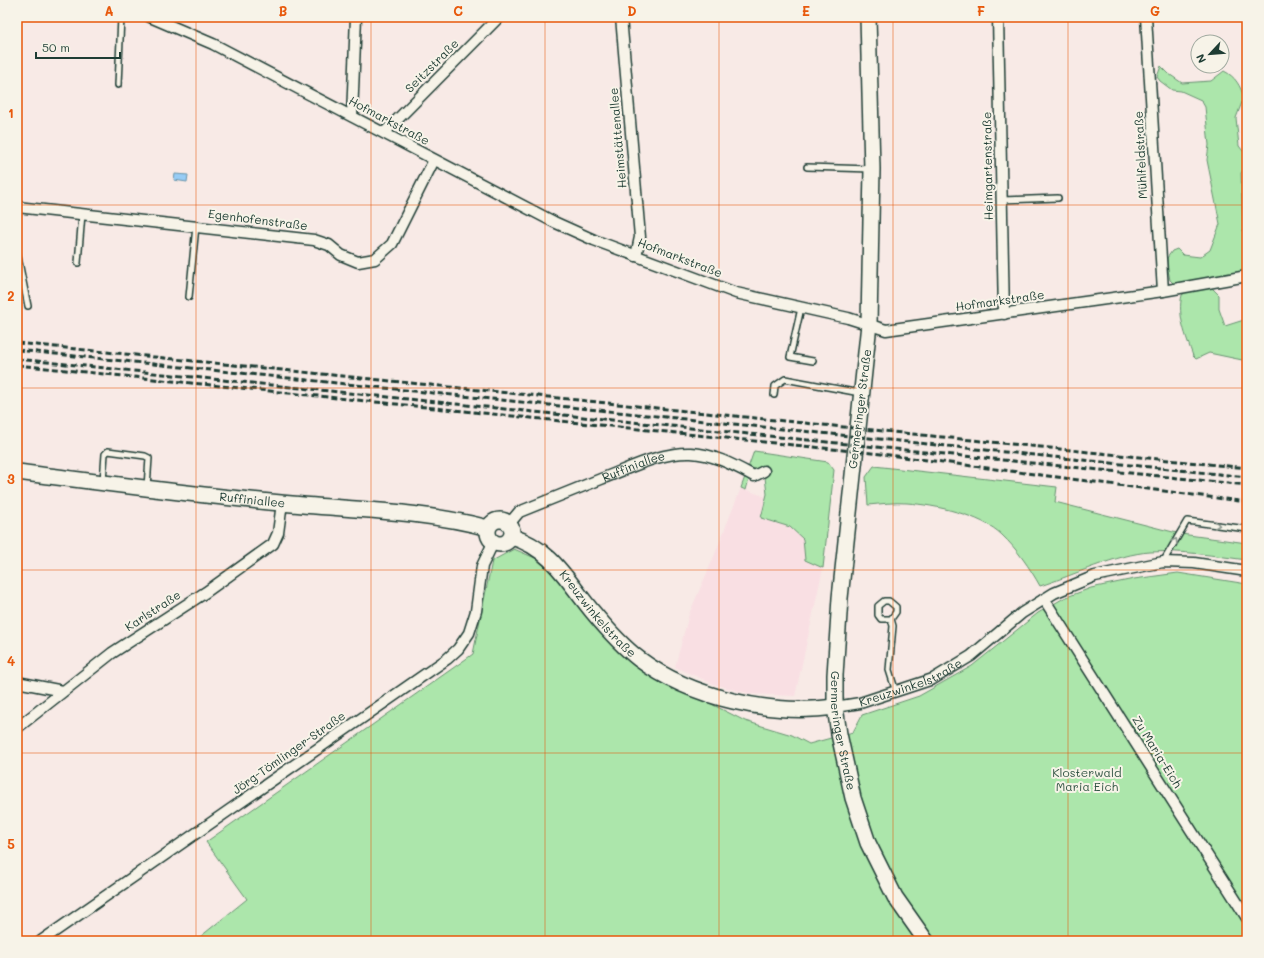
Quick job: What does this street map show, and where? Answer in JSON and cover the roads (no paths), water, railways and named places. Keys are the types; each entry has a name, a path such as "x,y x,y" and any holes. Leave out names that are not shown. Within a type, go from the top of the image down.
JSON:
{"main road":[{"name":"Germeringer Straße","path":"868,17 872,170 869,324 840,598 835,679 835,707 839,734 853,798 868,843 895,897 926,941"},
{"name":"Ruffiniallee","path":"17,472 282,503 424,516 469,522 488,528"},
{"path":"493,543 488,536 488,528 491,524 500,520 510,530"},
{"name":"Kreuzwinkelstraße","path":"510,530 527,541 558,566 593,612 617,638 639,658 662,673 689,686 757,707 789,710 814,710 835,707"},
{"name":"Ruffiniallee","path":"493,543 504,544 510,530"}],"street":[{"name":"Hofmarkstraße","path":"150,17 213,44 554,222 636,256 736,293 869,324 886,330 1162,291 1247,276"},
{"path":"352,116 356,17"},
{"name":"Seitzstraße","path":"384,133 499,17"},
{"name":"Heimstättenallee","path":"622,17 640,237 636,256"},
{"name":"Heimgartenstraße","path":"998,17 1004,314"},
{"name":"Mühlfeldstraße","path":"1146,17 1162,291"},
{"name":"Egenhofenstraße","path":"17,207 196,225 314,240 329,245 341,255 358,262 375,259 392,244 434,160"},
{"name":"Ruffiniallee","path":"510,530 519,512 629,468 673,454 693,453 720,459 754,476 764,471"},
{"name":"Karlstraße","path":"17,728 112,653 206,592 273,544 278,533 282,503"},
{"name":"Jörg-Tömlinger-Straße","path":"41,941 400,692 458,649 469,633 476,611 482,566 493,543"},
{"name":"Kreuzwinkelstraße","path":"835,707 860,703 933,679 965,660 1022,613 1044,599 1095,576 1162,562 1194,563 1247,571"},
{"name":"Zu Maria-Eich","path":"1044,599 1247,918"},
{"path":"17,682 63,691"}],"lane":[{"path":"118,85 121,17"},
{"path":"807,167 872,170"},
{"path":"1002,200 1058,198"},
{"path":"78,263 82,214"},
{"path":"189,297 196,225"},
{"path":"17,252 28,306"},
{"path":"800,308 790,357 813,361"},
{"path":"774,394 775,386 786,379 862,393"},
{"path":"103,482 105,454 108,451 138,455 149,458 147,488"},
{"path":"1162,562 1187,521 1247,529"},
{"path":"891,619 893,626 889,670 896,692"}],"water":[{"path":"175,174 188,175 187,182 174,180"}],"railway":[{"path":"17,343 1247,468"},
{"path":"17,350 1247,477"},
{"path":"17,359 1247,485"},
{"path":"17,365 881,454 1247,502"}],"park label":[{"name":"Klosterwald Maria Eich","path":"1087,780"}]}
